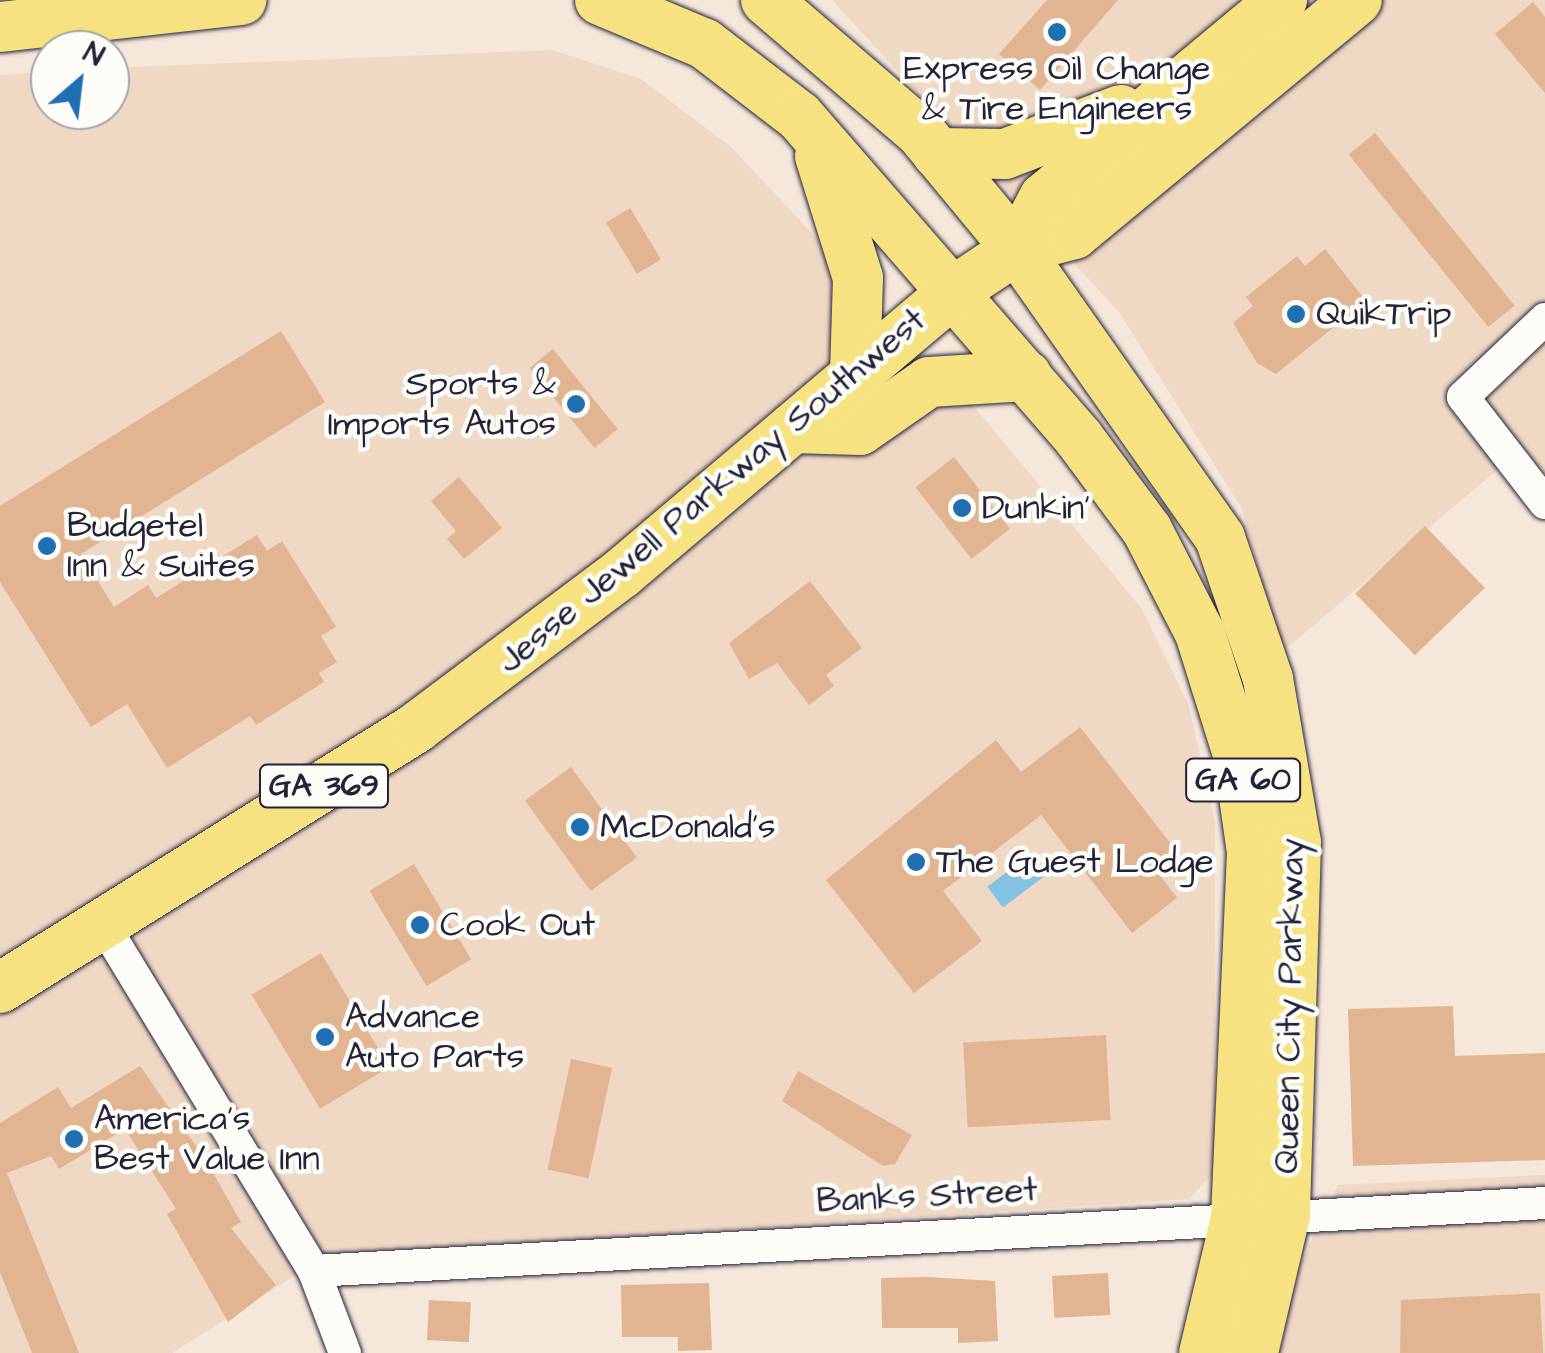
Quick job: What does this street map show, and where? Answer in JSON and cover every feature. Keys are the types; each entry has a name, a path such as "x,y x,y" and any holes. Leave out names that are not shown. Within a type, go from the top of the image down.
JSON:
{"main road":[{"path":"0,28 241,0"},
{"name":"Queen City Parkway","path":"600,0 705,44 812,132 1026,376 1163,559 1200,633 1238,754 1252,852 1261,1217 1204,1353"},
{"name":"Queen City Parkway","path":"766,0 833,50 938,153 1017,249 1220,538 1268,679 1296,842 1261,1217 1253,1353"},
{"name":"Jesse Jewell Parkway Southwest","path":"1017,249 1044,198 1282,0"},
{"name":"Jesse Jewell Parkway Southwest","path":"0,988 417,727 622,573 954,290 1017,249 1074,234 1357,0"},
{"path":"938,153 979,158 1049,142 1163,96"},
{"path":"812,132 858,278 855,374"},
{"path":"793,428 860,430 930,382 1026,376"}],"street":[{"path":"1545,319 1462,397 1545,503"},
{"path":"103,924 314,1270 345,1353"},
{"name":"Banks Street","path":"314,1270 1545,1203"}],"shaded area":[{"path":"832,0 1545,0 1545,475 1523,448 1281,653 1242,509 1119,312"},
{"path":"552,50 641,79 731,147 970,402 1142,609 1189,706 1215,822 1215,1171 1189,1199 324,1257 172,1353 0,1353 0,75 30,73 30,130 130,130 130,67"},
{"path":"1545,1175 1545,1353 1258,1353 1338,1185"}],"water":[{"path":"1028,856 1044,877 1003,907 987,887"}],"building":[{"path":"1047,0 1118,0 1040,90 999,54"},
{"path":"1533,2 1545,17 1545,93 1495,34"},
{"name":"QuikTrip","path":"1375,133 1515,306 1488,327 1349,154"},
{"path":"630,208 661,259 637,274 606,222"},
{"name":"QuikTrip","path":"1325,249 1366,301 1276,374 1257,363 1233,323 1253,306 1246,297 1297,256 1305,266"},
{"name":"Budgetel Inn & Suites","path":"281,331 325,402 81,554 114,607 148,585 156,598 257,535 267,551 282,541 336,627 321,636 337,662 319,673 324,682 256,725 250,716 167,768 127,704 91,727 0,582 0,506"},
{"path":"553,349 618,429 595,448 530,368"},
{"name":"Dunkin'","path":"954,457 1010,529 971,559 915,487"},
{"path":"459,477 502,528 464,559 447,539 456,531 431,501"},
{"path":"1425,526 1485,588 1415,655 1355,593"},
{"path":"810,581 862,648 826,675 834,686 809,705 777,663 749,679 729,643"},
{"name":"The Guest Lodge","path":"1080,727 1178,853 1156,870 1177,898 1132,933 1041,815 943,891 982,941 914,993 826,880 996,740 1021,772"},
{"name":"McDonald's","path":"571,767 637,858 591,891 525,801"},
{"name":"Cook Out","path":"414,864 471,959 427,986 369,891"},
{"path":"321,953 390,1067 320,1109 252,995"},
{"path":"1453,1006 1455,1056 1545,1053 1545,1160 1353,1166 1348,1009"},
{"path":"1106,1035 1110,1120 968,1127 963,1042"},
{"path":"571,1059 612,1068 589,1178 548,1170"},
{"path":"140,1066 205,1159 241,1222 231,1228 276,1285 228,1322 167,1214 176,1209 125,1129 59,1169 51,1156 7,1173 79,1353 32,1353 0,1272 0,1123 58,1087 71,1108"},
{"path":"798,1071 912,1135 895,1164 883,1166 782,1101"},
{"path":"1108,1273 1110,1315 1054,1318 1052,1276"},
{"path":"881,1278 995,1281 998,1341 958,1343 958,1328 882,1328"},
{"path":"709,1283 712,1350 678,1351 678,1337 622,1337 621,1285"},
{"path":"1540,1293 1543,1353 1400,1353 1401,1300"},
{"path":"429,1300 471,1302 469,1342 427,1340"}],"place":[{"name":"Express Oil Change & Tire Engineers","path":"1057,32"},
{"name":"QuikTrip","path":"1296,314"},
{"name":"Sports & Imports Autos","path":"576,404"},
{"name":"Dunkin'","path":"962,508"},
{"name":"Budgetel Inn & Suites","path":"47,546"},
{"name":"McDonald's","path":"580,827"},
{"name":"The Guest Lodge","path":"916,862"},
{"name":"Cook Out","path":"420,925"},
{"name":"Advance Auto Parts","path":"325,1037"},
{"name":"America's Best Value Inn","path":"74,1139"}]}
